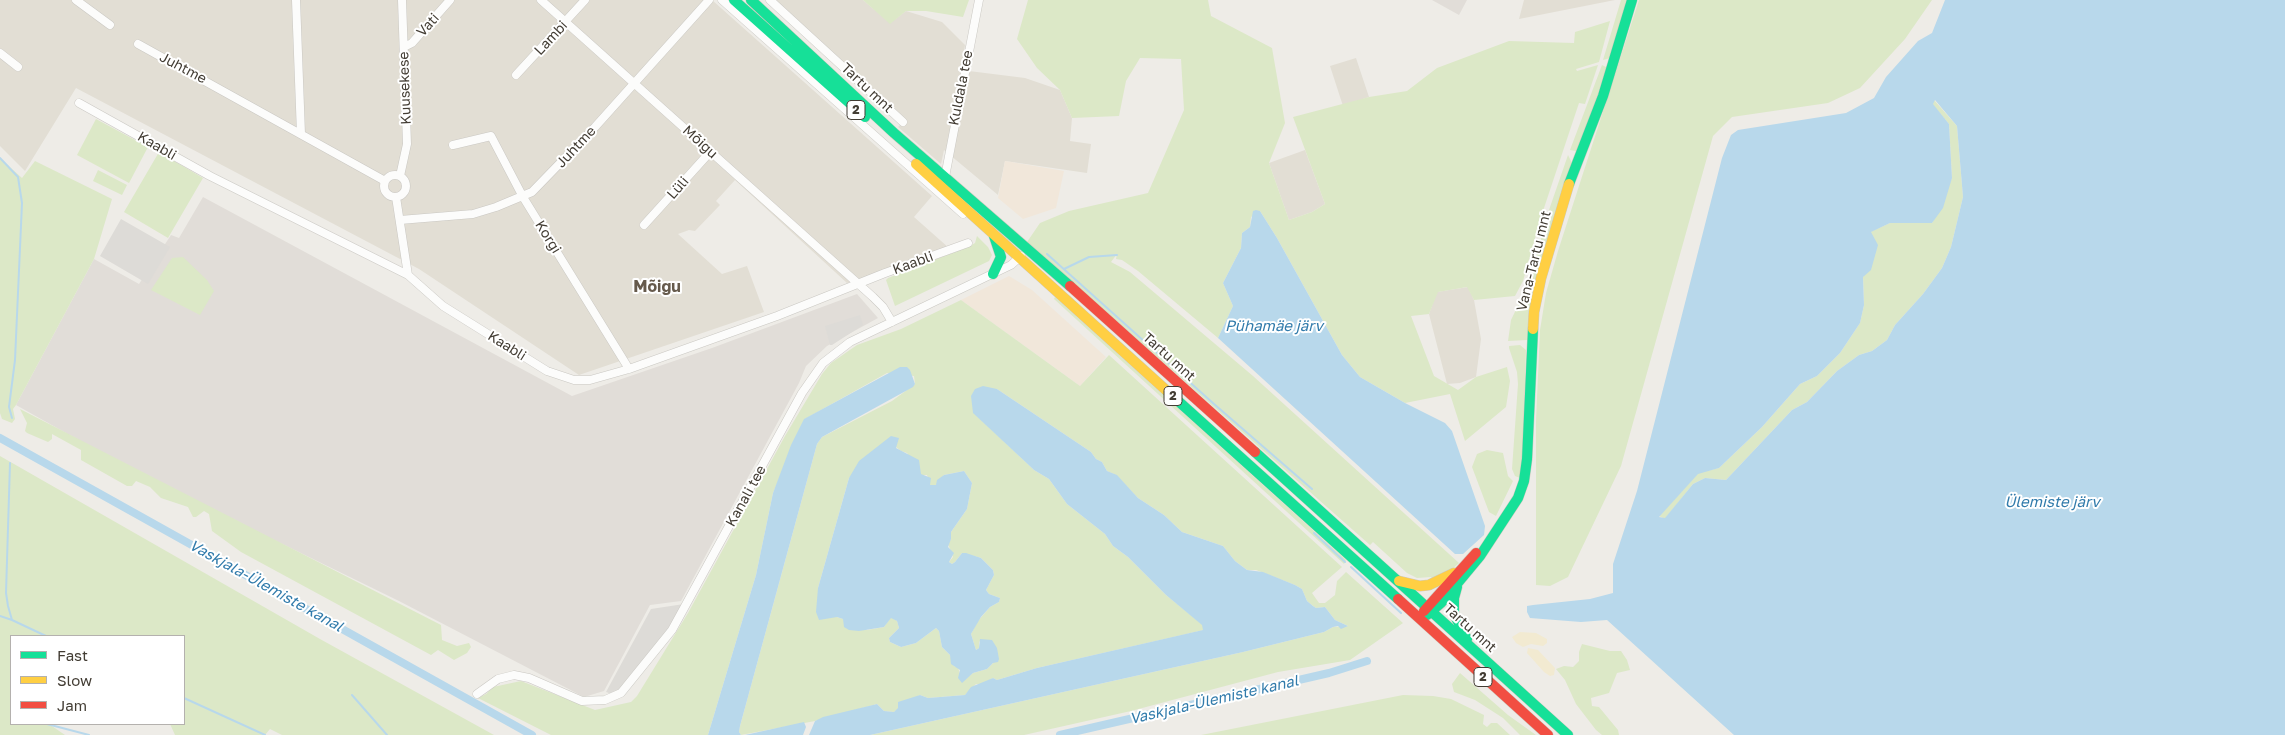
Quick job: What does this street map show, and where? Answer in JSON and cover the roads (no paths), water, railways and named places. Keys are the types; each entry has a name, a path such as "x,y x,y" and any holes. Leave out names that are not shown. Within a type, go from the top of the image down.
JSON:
{"main road":[{"name":"Tartu mnt","path":"734,0 1548,735"},
{"name":"Tartu mnt","path":"751,0 945,177 1028,249 1568,735"},
{"name":"Vana-Tartu mnt","path":"1429,609 1459,583 1497,532 1518,498 1526,468 1534,312 1541,278 1565,195 1603,96 1632,0"},
{"path":"993,233 1001,254 1000,262 993,274"},
{"name":"Vana-Tartu mnt","path":"1429,609 1459,570 1497,532"},
{"path":"1396,580 1420,586 1429,584 1459,570"},
{"path":"1459,583 1454,598 1454,614 1458,625 1474,650"},
{"path":"1420,619 1429,609"}],"street":[{"path":"76,0 110,25"},
{"path":"296,0 302,134"},
{"name":"Kuusekese","path":"400,176 407,144 402,0"},
{"name":"Vati","path":"404,47 412,43 450,0"},
{"name":"Mõigu","path":"541,0 883,307 892,322"},
{"name":"Lambi","path":"516,75 585,0"},
{"name":"Juhtme","path":"400,220 474,214 532,192 635,84 709,0"},
{"path":"722,0 948,203 962,214 978,219"},
{"path":"770,0 903,122"},
{"name":"Kuldala tee","path":"945,177 979,0"},
{"name":"Juhtme","path":"138,44 385,181 384,186 387,194 396,197 401,196 406,188 406,183 400,176"},
{"path":"0,53 18,67"},
{"name":"Kaabli","path":"79,103 210,176 408,275 436,302 535,364 559,376 574,380 590,380 629,369 968,243"},
{"name":"Korgi","path":"453,145 491,136 523,197 629,369"},
{"name":"Lüli","path":"644,225 711,151"},
{"path":"385,181 392,175 400,176"},
{"name":"Juhtme","path":"396,197 408,275"},
{"name":"Kanali tee","path":"477,694 498,679 514,676 529,678 582,700 605,700 621,694 672,630 802,393 816,371 839,349 1011,265 1028,249"}],"water":[{"name":"Ülemiste järv","path":"1945,0 2285,0 2285,735 1734,735 1607,620 1581,622 1530,618 1527,606 1590,599 1613,593 1613,564 1637,491 1722,158 1731,135 1738,130 1846,113 1874,98 1886,77 1918,41 1932,33","holes":["1935,100 1957,126 1963,197 1951,247 1942,268 1923,294 1895,325 1887,340 1872,351 1859,355 1837,371 1807,402 1792,410 1726,480 1705,478 1693,484 1665,518 1659,517 1698,474 1719,468 1762,427 1800,384 1817,376 1840,353 1860,323 1864,305 1863,277 1871,270 1878,245 1871,232 1890,223 1932,223 1943,208 1952,178 1949,124 1933,104"]},
{"name":"Pühamäe järv","path":"1253,211 1260,211 1277,238 1342,355 1360,377 1445,423 1452,431 1485,526 1484,535 1463,554 1455,554 1218,338 1233,306 1223,283 1241,248 1242,233 1250,227"},
{"path":"900,367 907,367 910,370 915,384 913,387 822,437 817,444 740,726 739,732 741,735 708,735 756,575 773,493 791,445 804,419"},
{"path":"983,386 997,389 1091,452 1096,459 1102,462 1107,471 1117,475 1138,498 1164,515 1182,532 1223,546 1235,561 1247,570 1263,572 1295,585 1302,589 1307,601 1313,606 1316,608 1325,607 1335,620 1348,626 1341,629 1338,626 1333,627 1324,632 1243,652 870,735 809,735 815,721 823,717 877,704 884,711 894,712 898,708 898,702 920,695 928,698 965,695 971,687 993,678 997,680 1037,668 1203,630 1202,625 1166,595 1128,557 1113,546 1105,534 1067,504 1049,479 1034,470 973,413 971,396 975,389"},
{"path":"891,436 899,438 896,448 919,460 921,474 931,478 930,485 936,485 937,480 944,475 964,471 972,483 967,509 951,532 948,547 954,553 949,562 952,564 962,553 966,553 981,558 993,570 994,575 986,590 989,594 1000,598 999,602 990,607 981,617 971,634 976,650 979,648 980,639 992,640 997,648 999,659 998,662 993,663 987,669 973,673 962,683 958,678 960,670 951,664 950,655 942,647 939,631 936,628 916,643 901,647 890,642 889,638 899,628 897,621 891,618 884,627 859,631 849,630 844,627 843,619 837,617 819,620 816,612 818,588 849,478 859,461"},
{"path":"804,722 806,727 803,735 745,735"}],"waterway":[{"path":"0,158 18,177 22,203 15,360 9,407 12,418"},
{"path":"1047,254 1312,489"},
{"path":"1064,269 1089,257 1117,255"},
{"name":"Vaskjala-Ülemiste kanal","path":"0,438 532,735"},
{"path":"10,463 6,593 8,606 12,620 44,635"},
{"path":"1314,533 1345,562"},
{"path":"1351,567 1401,613"},
{"path":"0,616 12,620"},
{"name":"Vaskjala-Ülemiste kanal","path":"1060,735 1329,673 1367,661"},
{"path":"352,695 387,735"},
{"path":"185,698 265,735"},
{"path":"51,725 89,735"}],"district":[{"name":"Mõigu","path":"657,287"}]}
